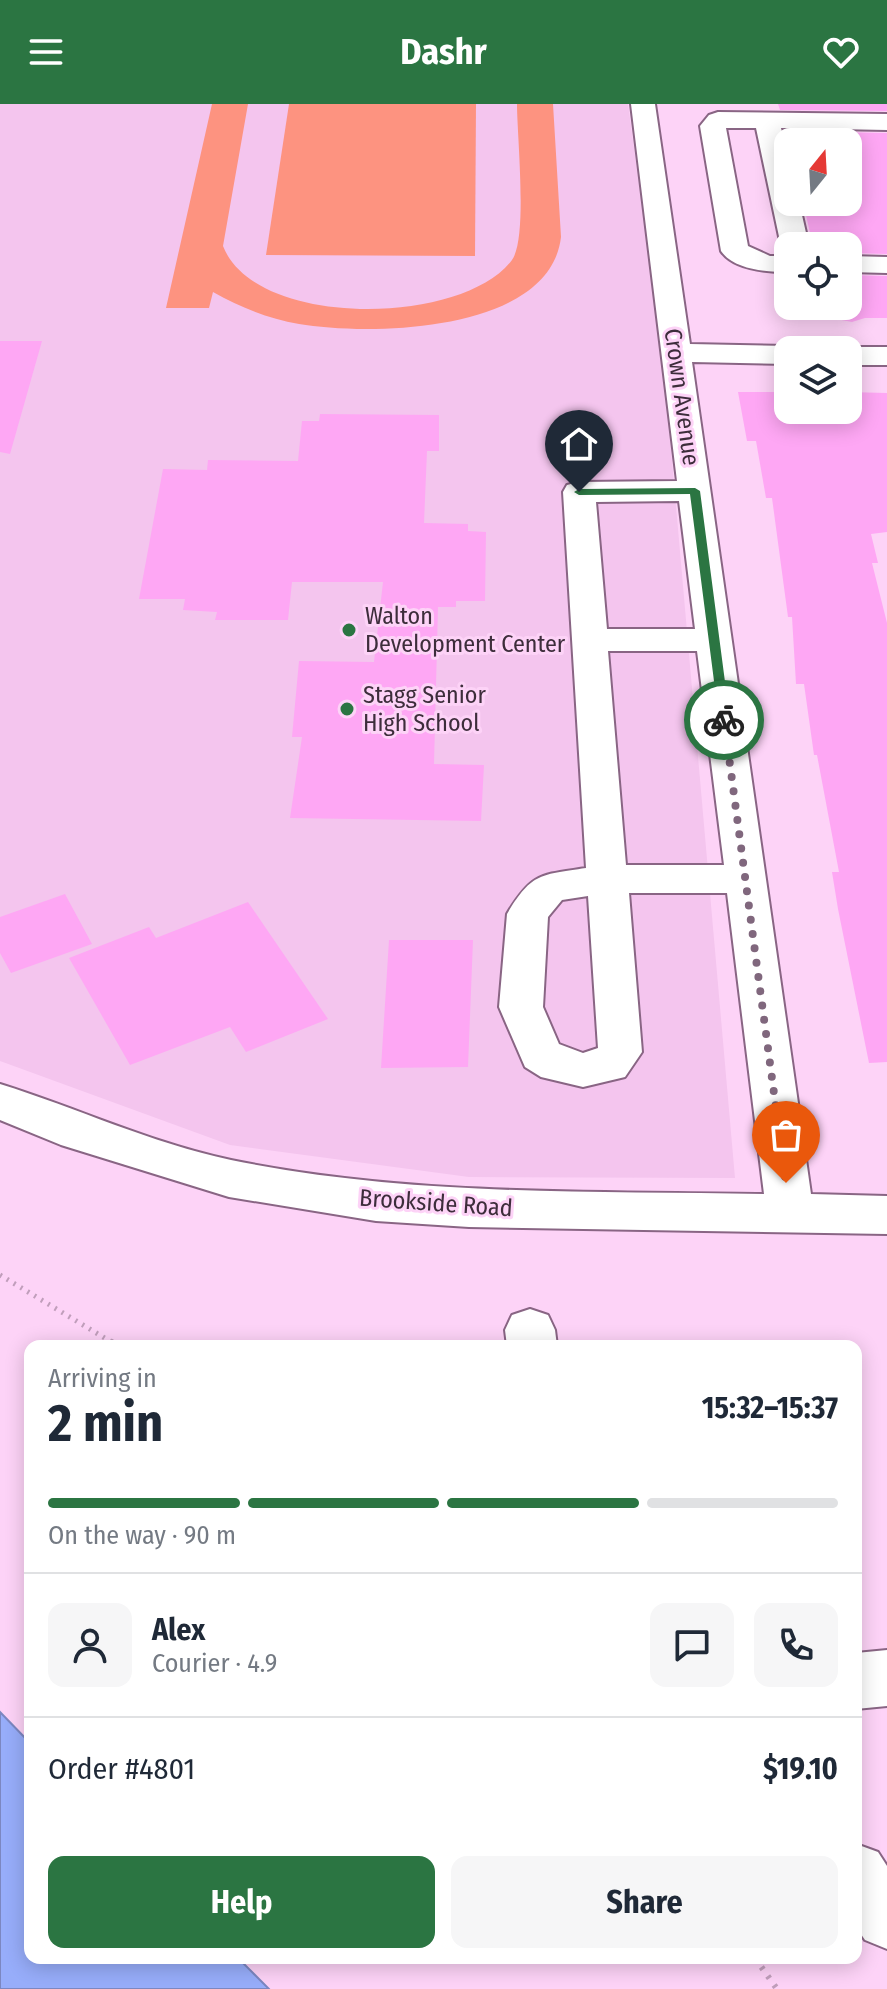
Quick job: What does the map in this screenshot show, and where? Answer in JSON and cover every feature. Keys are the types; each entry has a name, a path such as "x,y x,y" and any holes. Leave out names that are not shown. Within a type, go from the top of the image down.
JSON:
{"street":[{"name":"Crown Avenue","path":"643,104 790,1214"},
{"path":"774,264 766,264 735,251 713,126 718,120 887,122"},
{"path":"767,121 792,232"},
{"path":"862,264 887,265"},
{"path":"675,353 774,355"},
{"path":"862,356 887,356"},
{"path":"695,491 579,492 607,879 745,879"},
{"path":"590,640 714,640"},
{"name":"Brookside Road","path":"0,1101 77,1132 229,1178 376,1202 469,1208 887,1215"},
{"path":"862,1680 887,1678"},
{"path":"862,1883 887,1918"}],"path":[{"path":"0,1275 108,1340"},
{"path":"759,1964 777,1989"}],"shaded area":[{"name":"Stagg Senior High School","path":"0,104 628,104 663,358 735,1178 469,1177 230,1145 0,1061"},
{"path":"212,104 248,104 223,246 243,273 275,292 316,304 361,309 407,306 451,297 487,282 512,260 520,231 521,209 517,104 553,104 561,237 549,269 525,293 492,310 452,321 410,327 330,328 299,324 254,312 213,292 209,308 166,308"},
{"path":"289,104 476,104 475,256 266,255"}],"water":[{"path":"0,1712 24,1737 24,1964 244,1964 269,1989 0,1989"}],"building":[{"path":"778,104 887,104 887,111 780,110"},
{"path":"862,133 887,133 887,254 862,253 862,232 810,232 806,216 862,216"},
{"path":"862,275 887,276 887,318 862,319"},
{"path":"0,341 42,341 10,454 0,452"},
{"path":"738,392 774,392 774,424 862,424 862,392 887,393 887,532 871,534 878,563 872,563 887,623 887,1062 869,1063 838,909 832,872 839,872 817,755 814,755 804,684 796,684 792,617 788,617 772,498 766,498 756,441 747,441"},
{"path":"320,414 439,415 439,451 427,451 424,523 468,524 468,531 486,532 485,601 456,601 456,607 438,607 434,764 484,765 481,821 290,818 302,737 292,737 299,661 374,662 383,582 292,582 288,620 215,620 217,612 183,610 185,599 139,599 163,469 207,470 208,460 298,461 302,421 319,421"},
{"path":"65,894 92,944 11,973 0,953 0,917"},
{"path":"248,902 328,1019 246,1052 230,1027 130,1065 69,958 149,927 156,938"},
{"path":"389,940 473,940 468,1067 381,1068"}],"way so far":[{"path":"724,720 786,1183"}],"place":[{"name":"Walton Development Center","path":"349,630"},
{"name":"Stagg Senior High School","path":"347,709"}],"route":[{"path":"579,492 695,491 724,720"}]}
